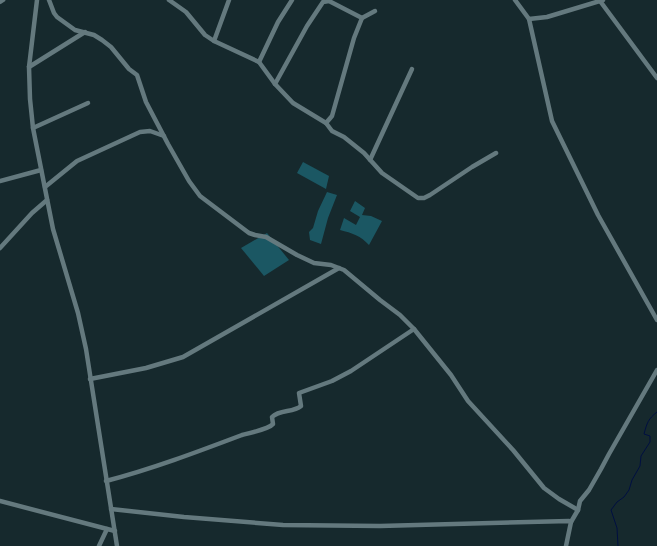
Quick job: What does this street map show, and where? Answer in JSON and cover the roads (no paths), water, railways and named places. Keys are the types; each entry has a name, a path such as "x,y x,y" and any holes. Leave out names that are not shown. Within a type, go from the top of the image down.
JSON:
{"street":[{"path":"36,0 29,68 33,128 57,245 82,332 117,546"},
{"path":"49,0 57,17 75,30 94,34 111,47 129,69 137,75 146,102 189,181 200,196 249,233 266,237 314,263 331,265 344,270 400,315 414,329 451,375 468,401 513,450 544,488 578,510"},
{"path":"169,0 186,12 205,35 214,41 259,62 275,84 293,103 326,123 332,131 358,147 382,173 418,198 424,198 496,153"},
{"path":"214,41 229,0"},
{"path":"259,62 278,22 292,0"},
{"path":"515,0 529,19 552,121 598,215 657,320"},
{"path":"275,84 323,2 328,1 362,18"},
{"path":"529,19 547,16 601,1 657,78"},
{"path":"326,123 332,116 354,38 362,18 375,11"},
{"path":"29,68 85,32"},
{"path":"370,160 412,69"},
{"path":"33,128 88,103"},
{"path":"45,187 77,161 140,132 150,131 164,136"},
{"path":"0,181 41,170"},
{"path":"0,248 32,213 47,200"},
{"path":"90,379 166,363 183,357 339,268"},
{"path":"106,480 171,461 271,426 273,424 272,416 280,412 297,409 301,406 300,393 332,381 351,371 414,329"},
{"path":"566,546 571,522 578,510 580,501 589,490 657,370"},
{"path":"0,501 115,531"},
{"path":"111,509 184,517 283,525 571,522"},
{"path":"99,546 107,529"}],"waterway":[{"path":"618,546 617,528 611,510 629,490 632,480 640,466 641,456 650,442 650,436 644,434 646,427 650,419 657,412"}]}
